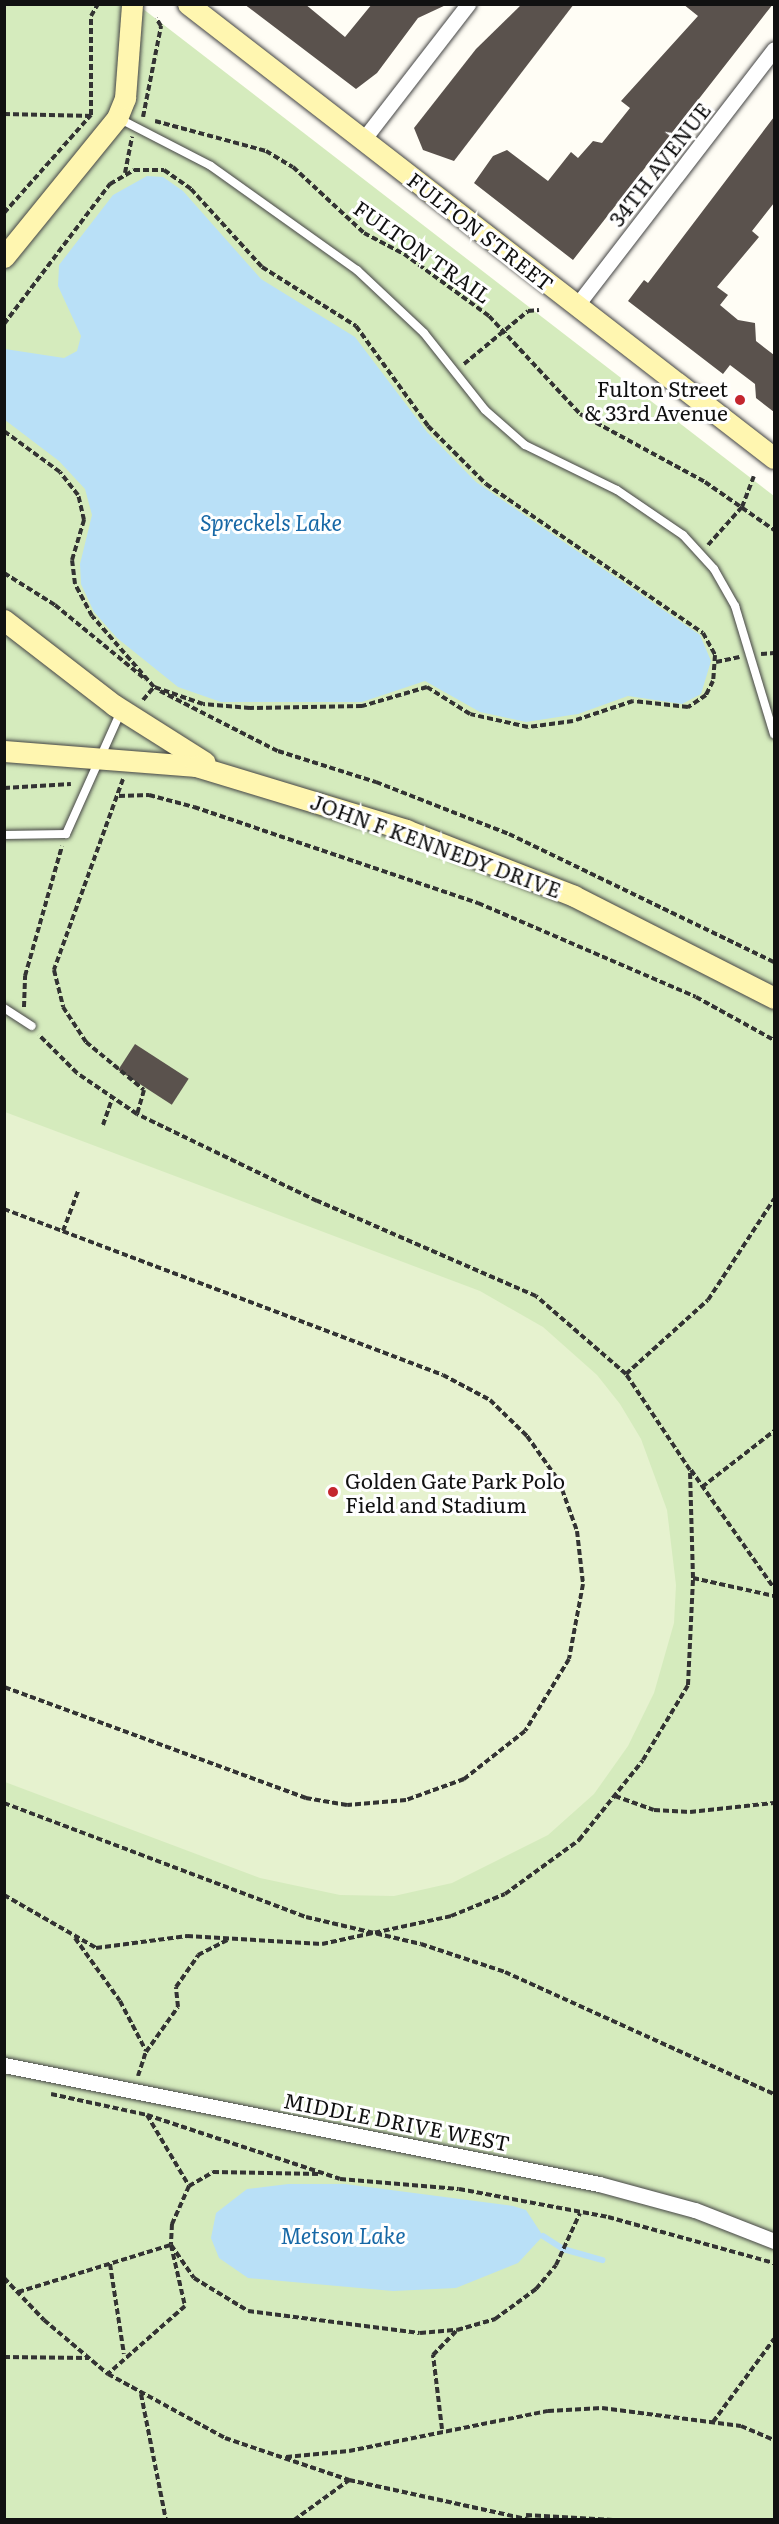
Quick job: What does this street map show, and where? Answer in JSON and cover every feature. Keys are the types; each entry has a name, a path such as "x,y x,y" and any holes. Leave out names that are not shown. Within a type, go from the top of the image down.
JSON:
{"street":[{"path":"4,257 117,118 125,98 132,4"},
{"name":"FULTON STREET","path":"188,4 774,458"},
{"path":"363,140 468,4"},
{"name":"34TH AVENUE","path":"577,305 774,49"},
{"name":"JOHN F KENNEDY DRIVE","path":"4,619 122,710 220,771"},
{"name":"JOHN F KENNEDY DRIVE","path":"4,751 103,755 220,771 406,830 529,877 774,998"},
{"name":"MIDDLE DRIVE WEST","path":"4,2065 599,2184 695,2210 774,2241"}],"lane":[{"path":"117,118 211,166 357,270 413,321 455,372 525,446 640,504 701,553 745,630 774,734"},
{"path":"4,835 66,834 122,710"},
{"path":"4,1008 32,1026"}],"path":[{"path":"4,213 91,115 91,16 98,4"},
{"name":"FULTON TRAIL","path":"4,114 142,118 266,151 293,167 364,233 414,261 489,316 580,414 742,507 774,530"},
{"path":"4,324 110,184 134,170 164,170 191,189 262,267 356,326 428,426 486,484 695,626 709,639 716,662 710,689 688,707 633,700 573,721 528,727 470,714 427,687 363,706 250,708 218,707 154,687 92,616 75,584 72,560 84,520 78,495 60,472 4,431"},
{"path":"455,372 528,311 539,310"},
{"path":"701,553 742,507 754,476"},
{"path":"4,573 62,610 154,687 278,751 376,782 519,839 774,962"},
{"path":"141,702 154,687"},
{"path":"124,772 119,796 54,970 63,1007 86,1042 144,1090 137,1114"},
{"path":"4,788 70,784"},
{"path":"119,796 149,795 194,807 478,903 696,997 774,1040"},
{"path":"66,834 26,976 24,1008 32,1026 59,1058 112,1099 137,1114 317,1201 536,1296 626,1374 690,1470 774,1588"},
{"path":"103,1125 112,1099"},
{"path":"63,1231 78,1191"},
{"path":"626,1374 708,1300 774,1199"},
{"path":"4,1209 443,1375 490,1400 527,1436 559,1481 577,1531 581,1609 560,1680 510,1747 445,1788 386,1803 336,1804 287,1793 4,1687"},
{"path":"702,1487 774,1431"},
{"path":"4,1895 96,1948 187,1936 322,1944 379,1935 451,1916 505,1894 579,1840 643,1760 688,1685 693,1578 690,1470"},
{"path":"693,1578 774,1596"},
{"path":"615,1796 654,1810 690,1812 774,1803"},
{"path":"4,1803 306,1917 452,1954 589,2006 774,2094"},
{"path":"75,1937 120,2001 146,2052"},
{"path":"132,2092 146,2052 178,2007 176,1987 198,1955 231,1939"},
{"path":"40,2091 147,2115 325,2174"},
{"path":"147,2115 189,2186"},
{"path":"108,2374 124,2354 185,2306 171,2245 172,2224 189,2186 213,2172 325,2174 459,2188 580,2212 756,2254 774,2263"},
{"path":"171,2245 194,2277 248,2311 420,2333 457,2331 495,2319 536,2289 556,2265 580,2212"},
{"path":"18,2292 171,2245"},
{"path":"110,2264 124,2354"},
{"path":"4,2278 108,2374 225,2438 349,2480 525,2515 613,2520"},
{"path":"442,2429 433,2355 457,2331"},
{"path":"713,2422 774,2339"},
{"path":"4,2357 89,2358"},
{"path":"141,2394 166,2520"},
{"path":"282,2457 349,2451 442,2429 548,2410 602,2408 713,2422 774,2440"},
{"path":"294,2520 349,2480"},
{"path":"525,2515 531,2520"}],"green space":[{"path":"5,5 138,5 774,496 774,2519 5,2519"},
{"name":"Golden Gate Park Polo Field and Stadium","path":"5,1112 480,1291 543,1327 597,1375 620,1404 641,1439 667,1510 676,1585 674,1623 654,1693 628,1746 594,1794 548,1835 452,1883 394,1896 340,1895 260,1878 5,1782"}],"water":[{"name":"Spreckels Lake","path":"147,176 163,177 183,191 261,279 355,337 427,432 476,482 700,635 711,661 701,694 682,704 628,696 578,714 526,722 480,712 425,681 362,702 221,702 178,687 117,638 94,612 81,584 80,564 92,515 85,489 59,461 5,420 5,349 64,358 77,351 81,336 58,286 59,265 113,195"},
{"name":"Metson Lake","path":"288,2184 345,2184 513,2206 526,2210 543,2236 518,2263 456,2288 393,2291 248,2278 219,2258 211,2238 216,2213 247,2189"}],"building":[{"path":"244,4 305,4 345,37 372,4 448,4 418,18 377,73 356,89"},
{"path":"522,4 574,4 454,161 423,150 414,128 476,49"},
{"path":"683,4 773,4 573,260 474,183 493,156 507,150 548,181 571,152 578,158 593,141 602,143 630,108 621,101 698,16"},
{"path":"774,117 774,203 752,231 759,237 717,287 728,295 720,305 738,320 755,323 756,341 774,355 774,412 756,398 755,384 730,365 723,374 628,301 644,280 648,283"},
{"path":"135,1044 189,1079 172,1105 118,1070"}],"waterway":[{"path":"543,2236 563,2249 602,2260"}],"place":[{"name":"Fulton Street & 33rd Avenue","path":"740,400"},
{"name":"Golden Gate Park Polo Field and Stadium","path":"333,1492"}]}
